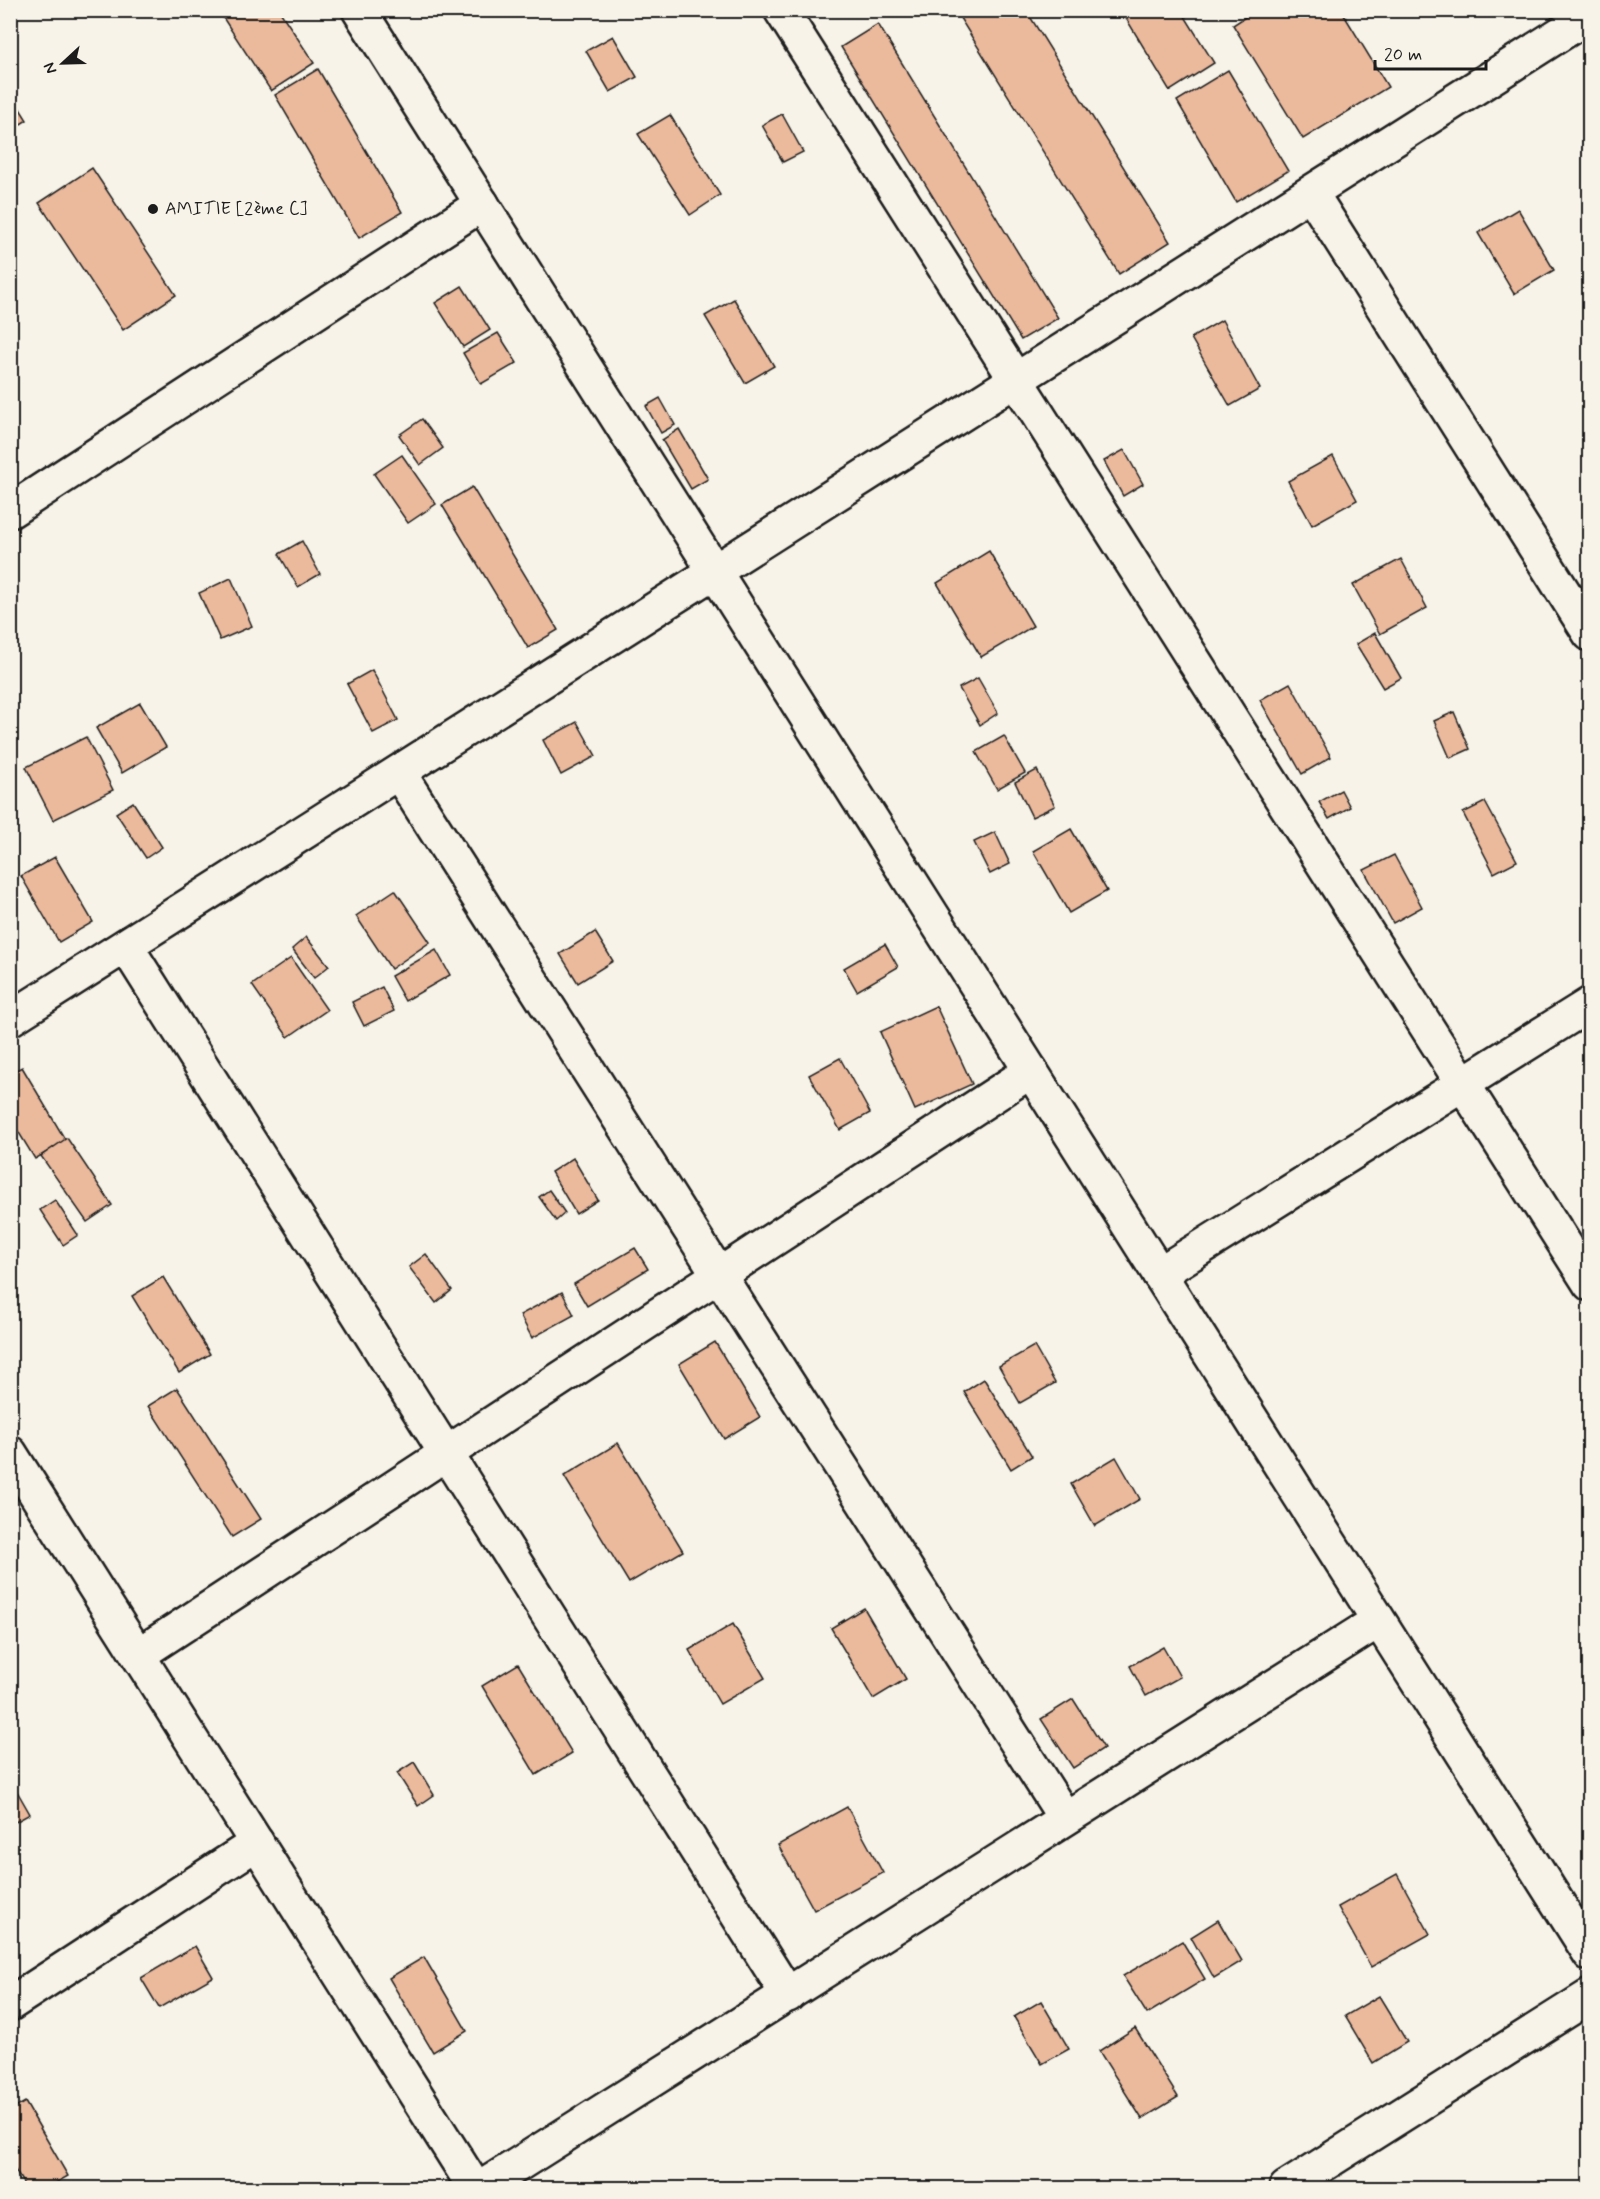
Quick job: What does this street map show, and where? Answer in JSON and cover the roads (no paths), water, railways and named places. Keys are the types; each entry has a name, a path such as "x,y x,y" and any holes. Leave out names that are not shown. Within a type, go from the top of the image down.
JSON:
{"street":[{"path":"360,10 1590,1954"},
{"path":"782,10 1590,1284"},
{"path":"10,1019 1590,15"},
{"path":"1311,193 1590,634"},
{"path":"10,511 482,204"},
{"path":"399,773 1065,1818"},
{"path":"126,946 788,1995"},
{"path":"1159,1274 1590,1004"},
{"path":"138,1655 1031,1071"},
{"path":"10,1453 475,2188"},
{"path":"481,2188 1378,1621"},
{"path":"10,2004 257,1843"},
{"path":"1286,2188 1590,1996"}],"place":[{"name":"AMITIE [2ème C]","path":"153,209"}]}
